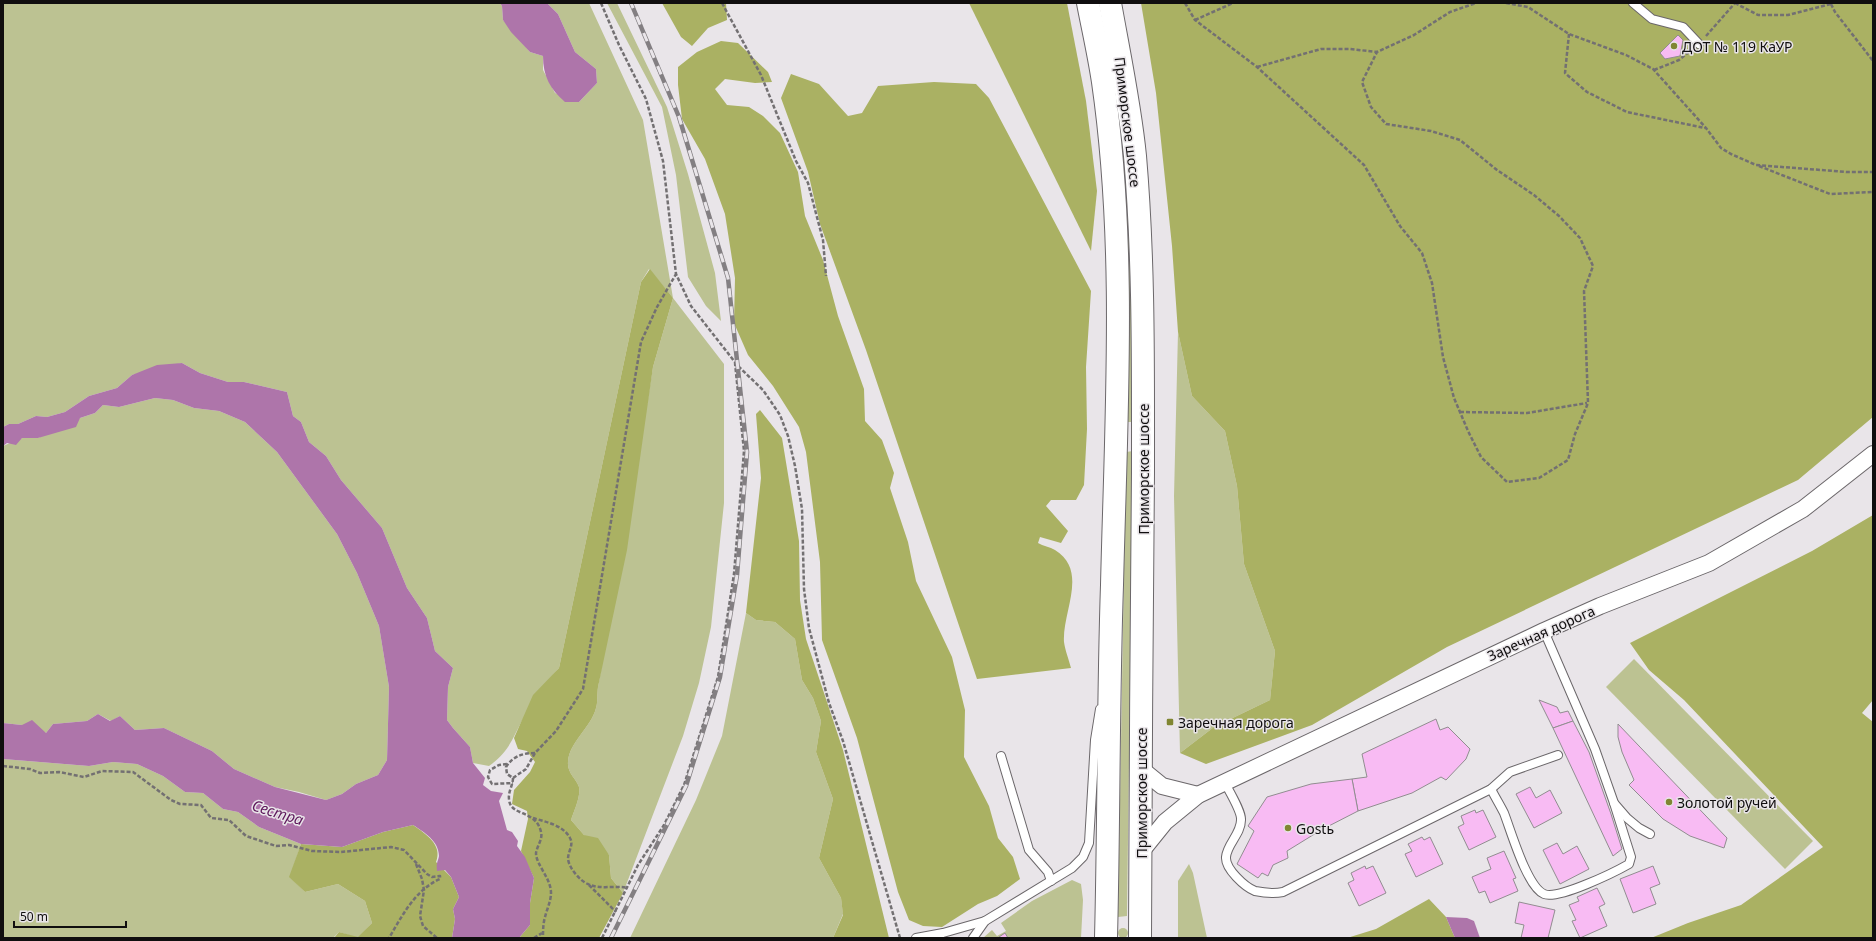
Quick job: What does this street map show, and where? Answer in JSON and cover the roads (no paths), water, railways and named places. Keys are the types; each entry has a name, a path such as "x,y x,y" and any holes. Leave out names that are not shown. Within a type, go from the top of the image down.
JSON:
{"highway":[{"name":"Приморское шоссе","path":"1088,3 1102,81 1111,163 1117,265 1118,341 1110,643 1106,938"},
{"name":"Приморское шоссе","path":"1110,3 1135,155 1141,261 1143,436 1140,938"},
{"path":"1116,436 1143,436"}],"street":[{"name":"Заречная дорога","path":"1140,854 1153,835 1165,822 1198,795 1544,631 1600,606 1709,563 1803,509 1873,454"},
{"path":"1140,768 1162,786 1198,795"}],"lane":[{"path":"1633,3 1652,19 1683,27 1699,44"},
{"path":"1491,789 1503,812 1530,879 1537,890 1545,895 1554,895 1571,891 1629,864 1631,856 1595,749 1544,631"},
{"path":"916,938 943,933 985,921 1072,868 1082,857 1089,843 1095,740 1110,643"},
{"path":"1226,783 1242,819 1240,827 1226,856 1226,865 1231,872 1253,890 1273,894 1283,892 1491,789 1510,772 1558,755"},
{"path":"1001,756 1029,850 1048,872 1051,881"},
{"path":"1614,803 1627,818 1639,828 1650,834"},
{"path":"965,938 974,936 985,921"}],"water":[{"path":"500,3 547,3 558,14 575,52 596,69 597,83 579,102 565,102 551,87 544,70 543,56 530,52 511,32 503,20 502,6"},
{"name":"Сестра","path":"182,363 200,373 228,382 244,382 287,392 293,416 301,422 309,442 326,456 341,480 382,528 407,588 427,618 435,651 453,668 448,687 447,720 470,747 473,763 485,778 483,785 491,791 503,793 499,801 507,830 512,832 518,841 517,846 525,857 534,878 530,903 530,925 519,938 452,938 455,919 453,909 459,897 451,877 445,870 437,871 439,856 434,841 413,825 383,832 342,847 301,844 259,827 238,812 223,809 203,793 185,792 163,776 137,764 113,762 89,766 3,759 3,723 22,725 32,720 46,733 53,724 87,721 98,714 110,721 120,716 135,730 164,728 212,751 234,769 275,787 326,800 342,794 356,784 378,775 387,760 389,687 379,626 357,573 337,534 277,452 245,422 219,411 194,408 173,400 155,398 119,407 103,405 95,413 80,418 76,427 38,438 22,438 16,445 7,443 3,446 3,427 9,424 18,424 36,416 47,417 65,412 89,396 117,388 132,375 157,365"},
{"path":"1446,917 1467,918 1474,921 1480,938 1455,938"}],"railway":[{"path":"611,938 686,786 720,677 737,575 747,452 728,278 679,117 631,3"}],"place":[{"name":"ДОТ № 119 КаУР","path":"1674,46"},
{"name":"Заречная дорога","path":"1170,722"},
{"name":"Золотой ручей","path":"1669,802"},
{"name":"Gostь","path":"1288,828"}]}
